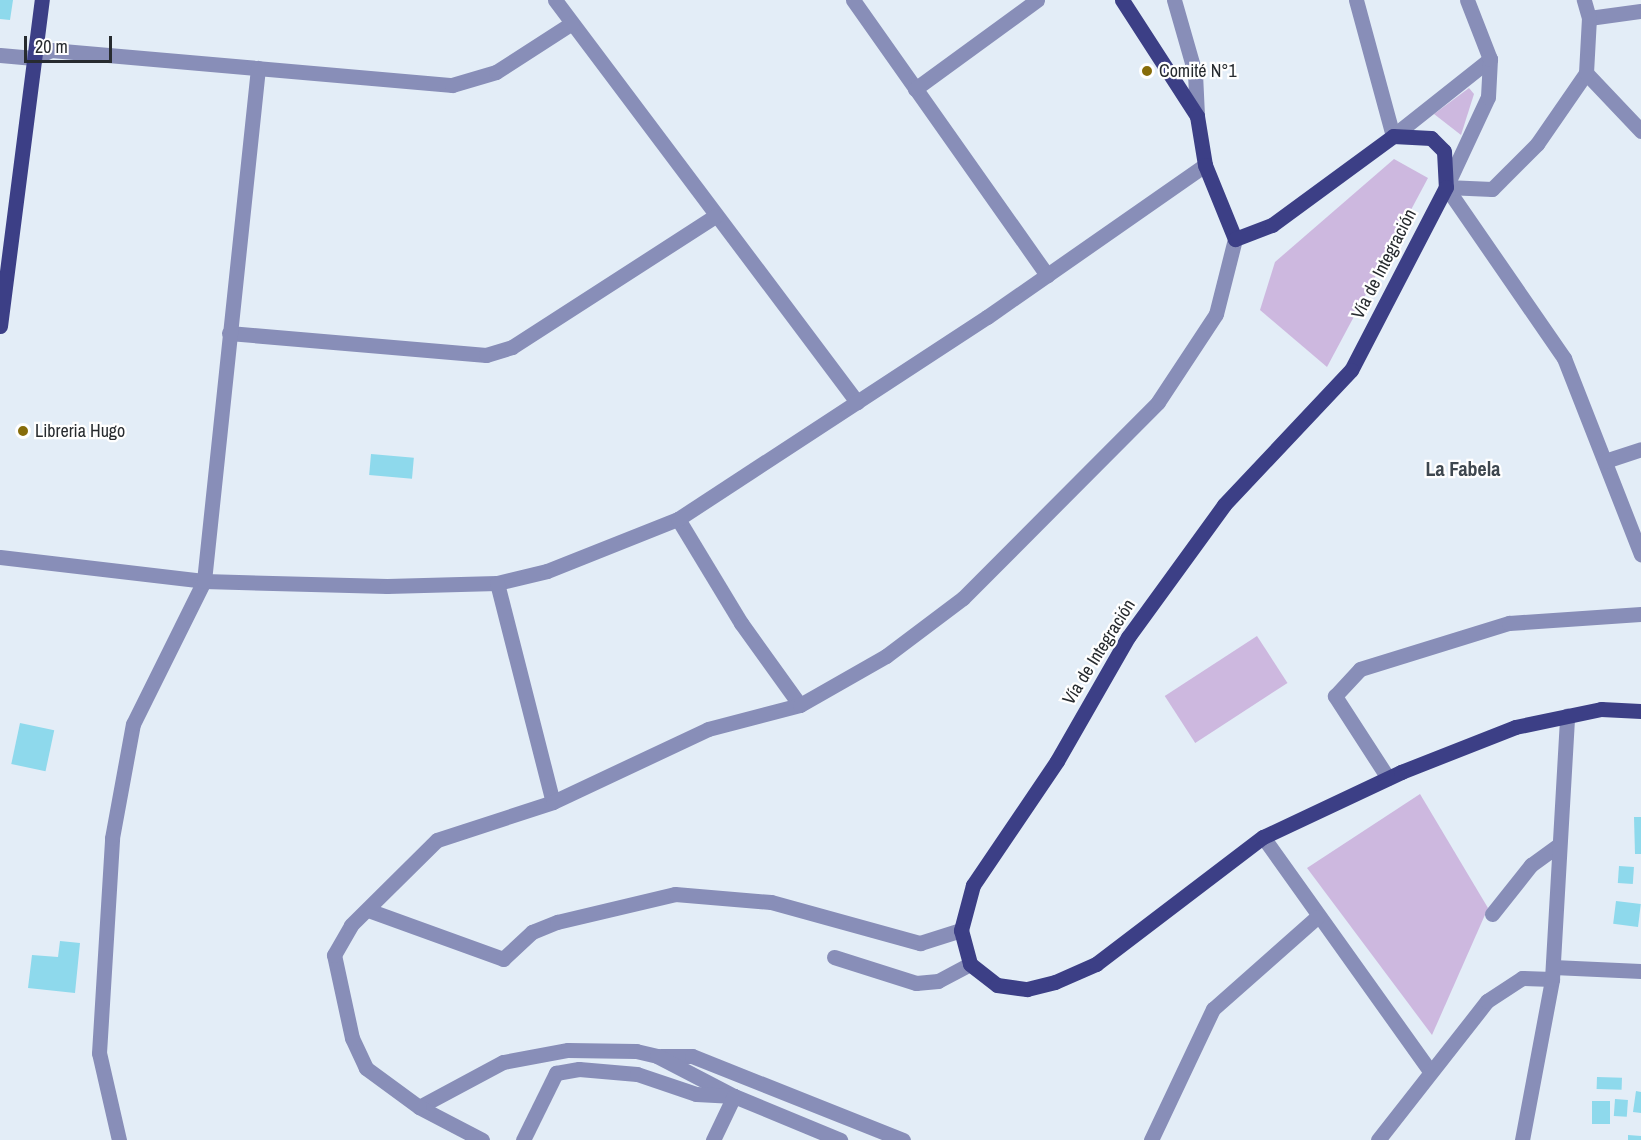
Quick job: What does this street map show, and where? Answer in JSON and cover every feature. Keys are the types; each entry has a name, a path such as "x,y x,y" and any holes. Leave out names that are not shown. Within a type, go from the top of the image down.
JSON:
{"main road":[{"path":"0,326 42,0"},
{"path":"1122,0 1197,116 1205,165 1234,239 1272,225 1393,136 1431,138 1444,151 1446,187"},
{"name":"Vía de Integración","path":"970,964 962,930 973,885 1057,761 1128,637 1224,505 1351,370 1446,187"},
{"path":"970,964 997,985 1027,989 1096,964 1263,837 1388,778 1515,727 1567,715 1641,711"}],"street":[{"path":"555,0 715,216 857,402"},
{"path":"853,0 1047,275"},
{"path":"915,89 1037,0"},
{"path":"1174,0 1195,73 1197,116"},
{"path":"1356,0 1393,136 1490,59"},
{"path":"1446,187 1475,135 1488,97 1490,59 1467,0"},
{"path":"1446,187 1492,189 1537,144 1586,73 1589,18 1584,0"},
{"path":"1589,18 1641,11"},
{"path":"0,54 34,58 51,50 452,85 496,72 572,23"},
{"path":"119,1140 99,1053 112,838 132,724 204,580 258,68"},
{"path":"1586,73 1641,131"},
{"path":"0,557 204,580 497,583 617,547 678,519 1047,275 1205,165"},
{"path":"1446,187 1564,358 1641,554"},
{"path":"230,333 486,355 512,347 715,216"},
{"path":"482,1140 419,1107 366,1068 339,993 334,955 351,925 436,840 553,802 708,729 800,705 886,656 963,598 1127,436 1158,402 1216,314 1234,239"},
{"path":"1605,461 1641,449"},
{"path":"678,519 741,623 800,705"},
{"path":"497,583 553,802"},
{"path":"1388,778 1335,696 1360,669 1509,623 1641,614"},
{"path":"1522,1140 1552,973 1567,715"},
{"path":"1263,837 1317,917 1430,1071"},
{"path":"1492,914 1531,866 1558,844"},
{"path":"368,910 503,958 532,932 556,922 675,894 771,902 920,943 962,930"},
{"path":"1151,1140 1213,1009 1317,917"},
{"path":"834,957 916,983 938,981 970,964"},
{"path":"1378,1140 1487,1001 1522,978 1552,973 1641,971"},
{"path":"419,1107 503,1062 568,1050 692,1056 903,1140"},
{"path":"657,1056 734,1096 840,1140"},
{"path":"523,1140 556,1074 579,1069 637,1074 696,1094 734,1096"},
{"path":"713,1140 734,1096"}],"shaded area":[{"path":"1469,88 1474,94 1461,135 1434,114"},
{"path":"1394,159 1428,178 1327,367 1260,310 1275,262"},
{"path":"1257,636 1287,683 1195,743 1165,696"},
{"path":"1420,794 1488,908 1432,1035 1307,868"}],"building":[{"path":"0,0 13,0 10,20 0,19"},
{"path":"371,454 414,458 412,479 369,475"},
{"path":"20,723 54,730 46,771 11,764"},
{"path":"1634,817 1641,817 1641,854 1635,854"},
{"path":"1619,866 1634,867 1633,884 1618,883"},
{"path":"1616,901 1641,904 1638,927 1613,924"},
{"path":"60,941 80,943 75,993 28,988 32,955 58,957"},
{"path":"1597,1077 1622,1078 1622,1090 1597,1089"},
{"path":"1636,1091 1641,1092 1641,1113 1633,1112"},
{"path":"1615,1099 1628,1100 1627,1117 1614,1116"},
{"path":"1592,1101 1610,1101 1610,1124 1592,1124"},
{"path":"1628,1135 1641,1136 1641,1140 1628,1140"}],"place":[{"name":"Comité N°1","path":"1147,71"},
{"name":"Libreria Hugo","path":"23,431"}],"district":[{"name":"La Fabela","path":"1463,468"}]}
